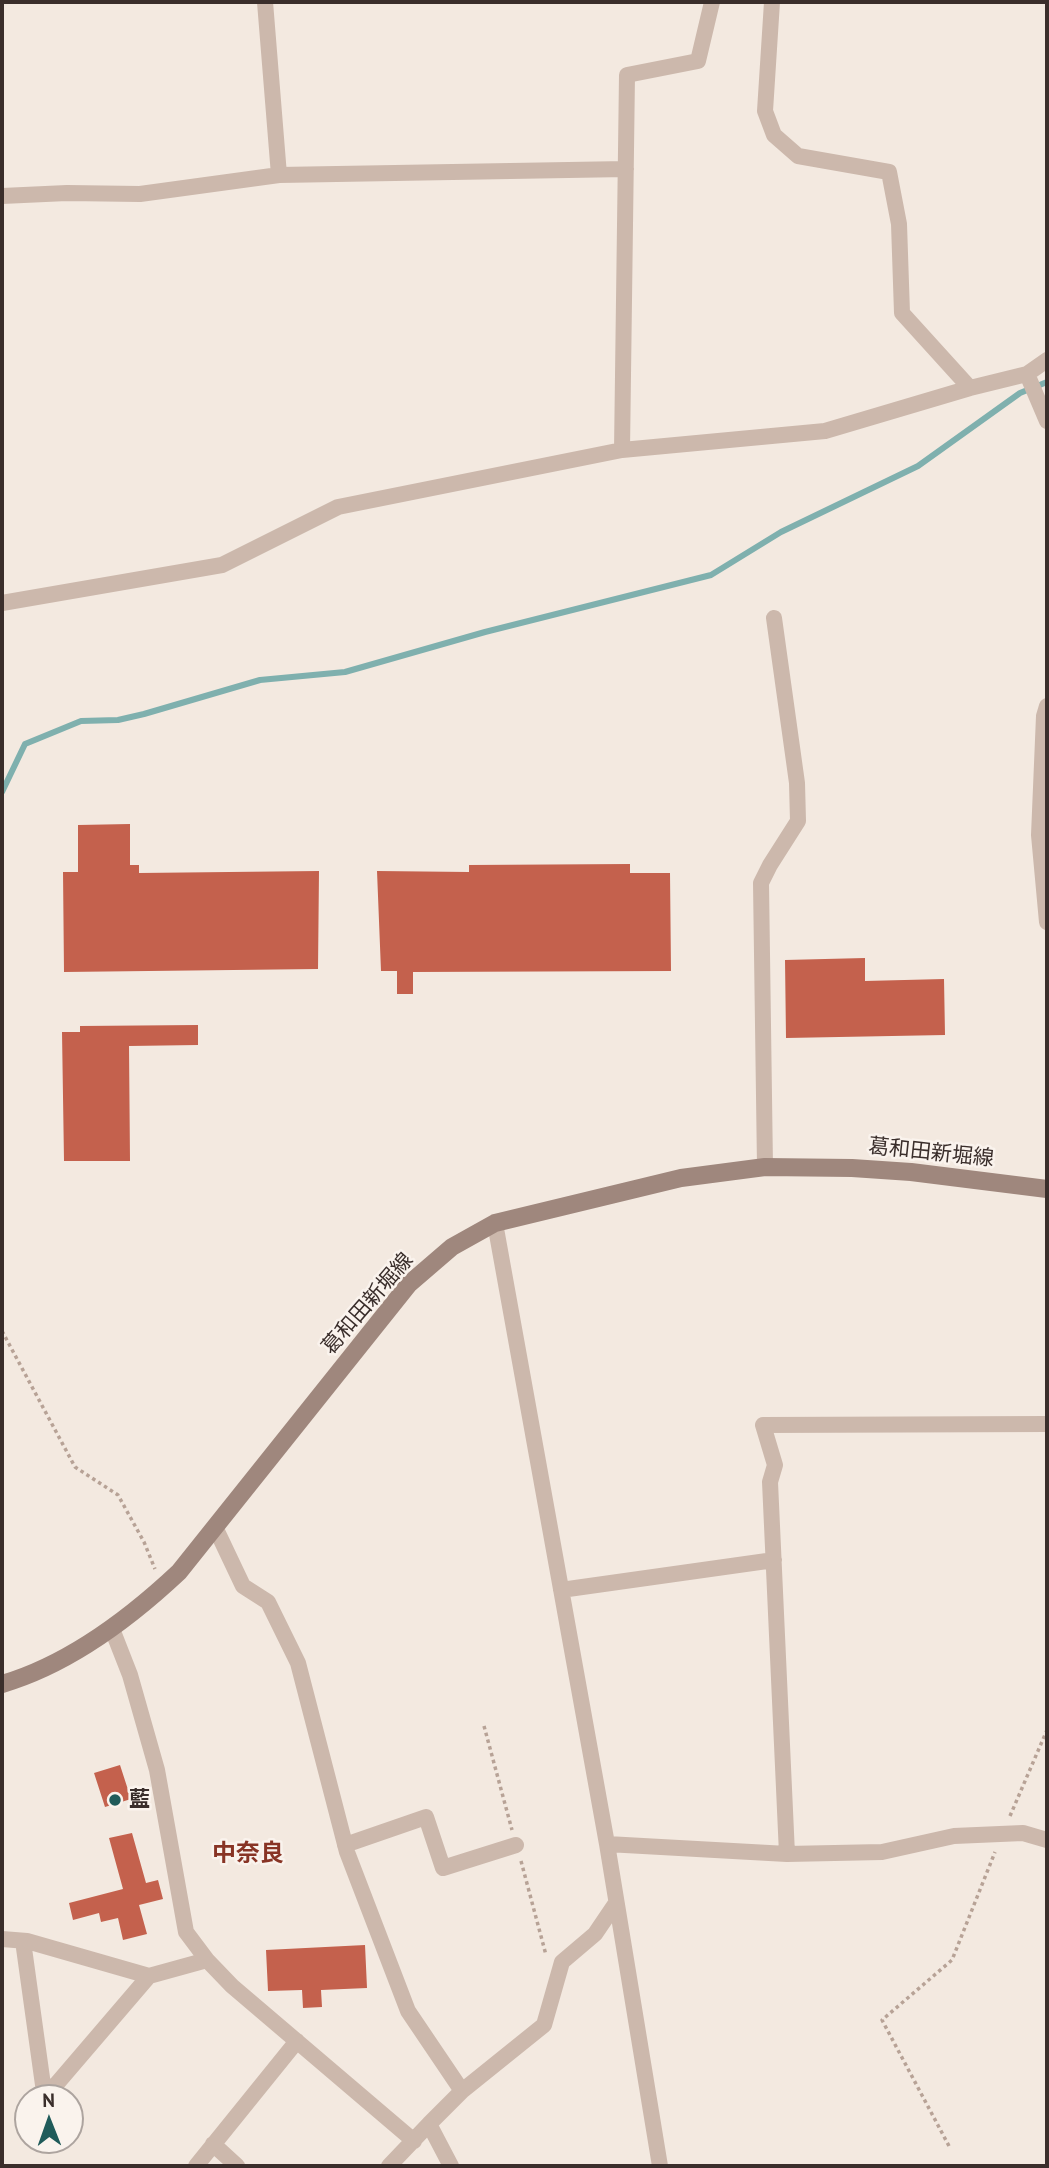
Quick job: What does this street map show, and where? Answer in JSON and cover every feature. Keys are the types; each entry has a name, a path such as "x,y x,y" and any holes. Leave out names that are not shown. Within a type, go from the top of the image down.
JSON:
{"main road":[{"name":"葛和田新堀線","path":"2,1684 30,1676 112,1629 148,1602 179,1572 409,1284 452,1247 495,1223 681,1178 765,1167 911,1172 1047,1189"}],"street":[{"path":"265,2 279,175"},
{"path":"622,450 627,75 698,61 712,2"},
{"path":"772,2 765,111 774,135 798,156 889,172 899,224 902,313 970,388"},
{"path":"2,196 140,194 279,175 626,169"},
{"path":"2,603 222,565 338,507 622,450 825,431 1027,374 1047,360"},
{"path":"1027,374 1047,421"},
{"path":"765,1167 761,883 798,821 797,783 774,618"},
{"path":"1047,706 1044,716 1039,835 1047,922"},
{"path":"495,1223 607,1844 660,2166"},
{"path":"787,1854 770,1482 775,1465 763,1425 1047,1424"},
{"path":"215,1527 243,1586 268,1602 298,1663 345,1845 408,2011 463,2091"},
{"path":"561,1590 774,1560"},
{"path":"112,1629 130,1675 157,1770 186,1932 207,1960 232,1986 414,2141"},
{"path":"345,1845 426,1816 443,1868 516,1845"},
{"path":"607,1844 787,1854 882,1852 954,1836 1023,1833 1047,1840"},
{"path":"389,2166 463,2091 544,2025 562,1962 594,1934 616,1903"},
{"path":"2,1939 23,1941 149,1976 207,1960"},
{"path":"23,1941 43,2085 54,2087 149,1976"},
{"path":"196,2166 297,2041"},
{"path":"429,2124 451,2166"},
{"path":"214,2144 237,2166"}],"path":[{"path":"2,1331 75,1467 118,1495 144,1542 163,1587"},
{"path":"949,2146 882,2020 952,1960 1047,1730"}],"building":[{"path":"130,824 130,865 139,865 139,873 319,871 318,969 64,972 63,872 78,872 78,825"},
{"path":"630,864 630,873 670,873 671,971 413,972 413,994 397,994 397,971 381,971 377,871 469,872 469,865"},
{"path":"865,958 865,981 944,979 945,1035 786,1038 785,960"},
{"path":"198,1025 198,1045 129,1046 130,1161 64,1161 62,1032 80,1032 80,1026"},
{"path":"120,1765 131,1799 105,1807 94,1773"},
{"path":"132,1833 146,1883 158,1880 163,1899 139,1905 147,1934 123,1940 118,1918 101,1922 99,1913 73,1920 69,1903 123,1889 109,1838"},
{"path":"365,1945 367,1988 321,1990 322,2007 303,2008 302,1990 268,1991 266,1950"}],"waterway":[{"path":"2,792 25,744 81,721 118,720 260,680 345,672 485,632 711,575 781,532 918,466 1020,393 1047,382"}],"place":[{"name":"藍","path":"115,1800"}],"district":[{"name":"中奈良","path":"248,1854"}]}
